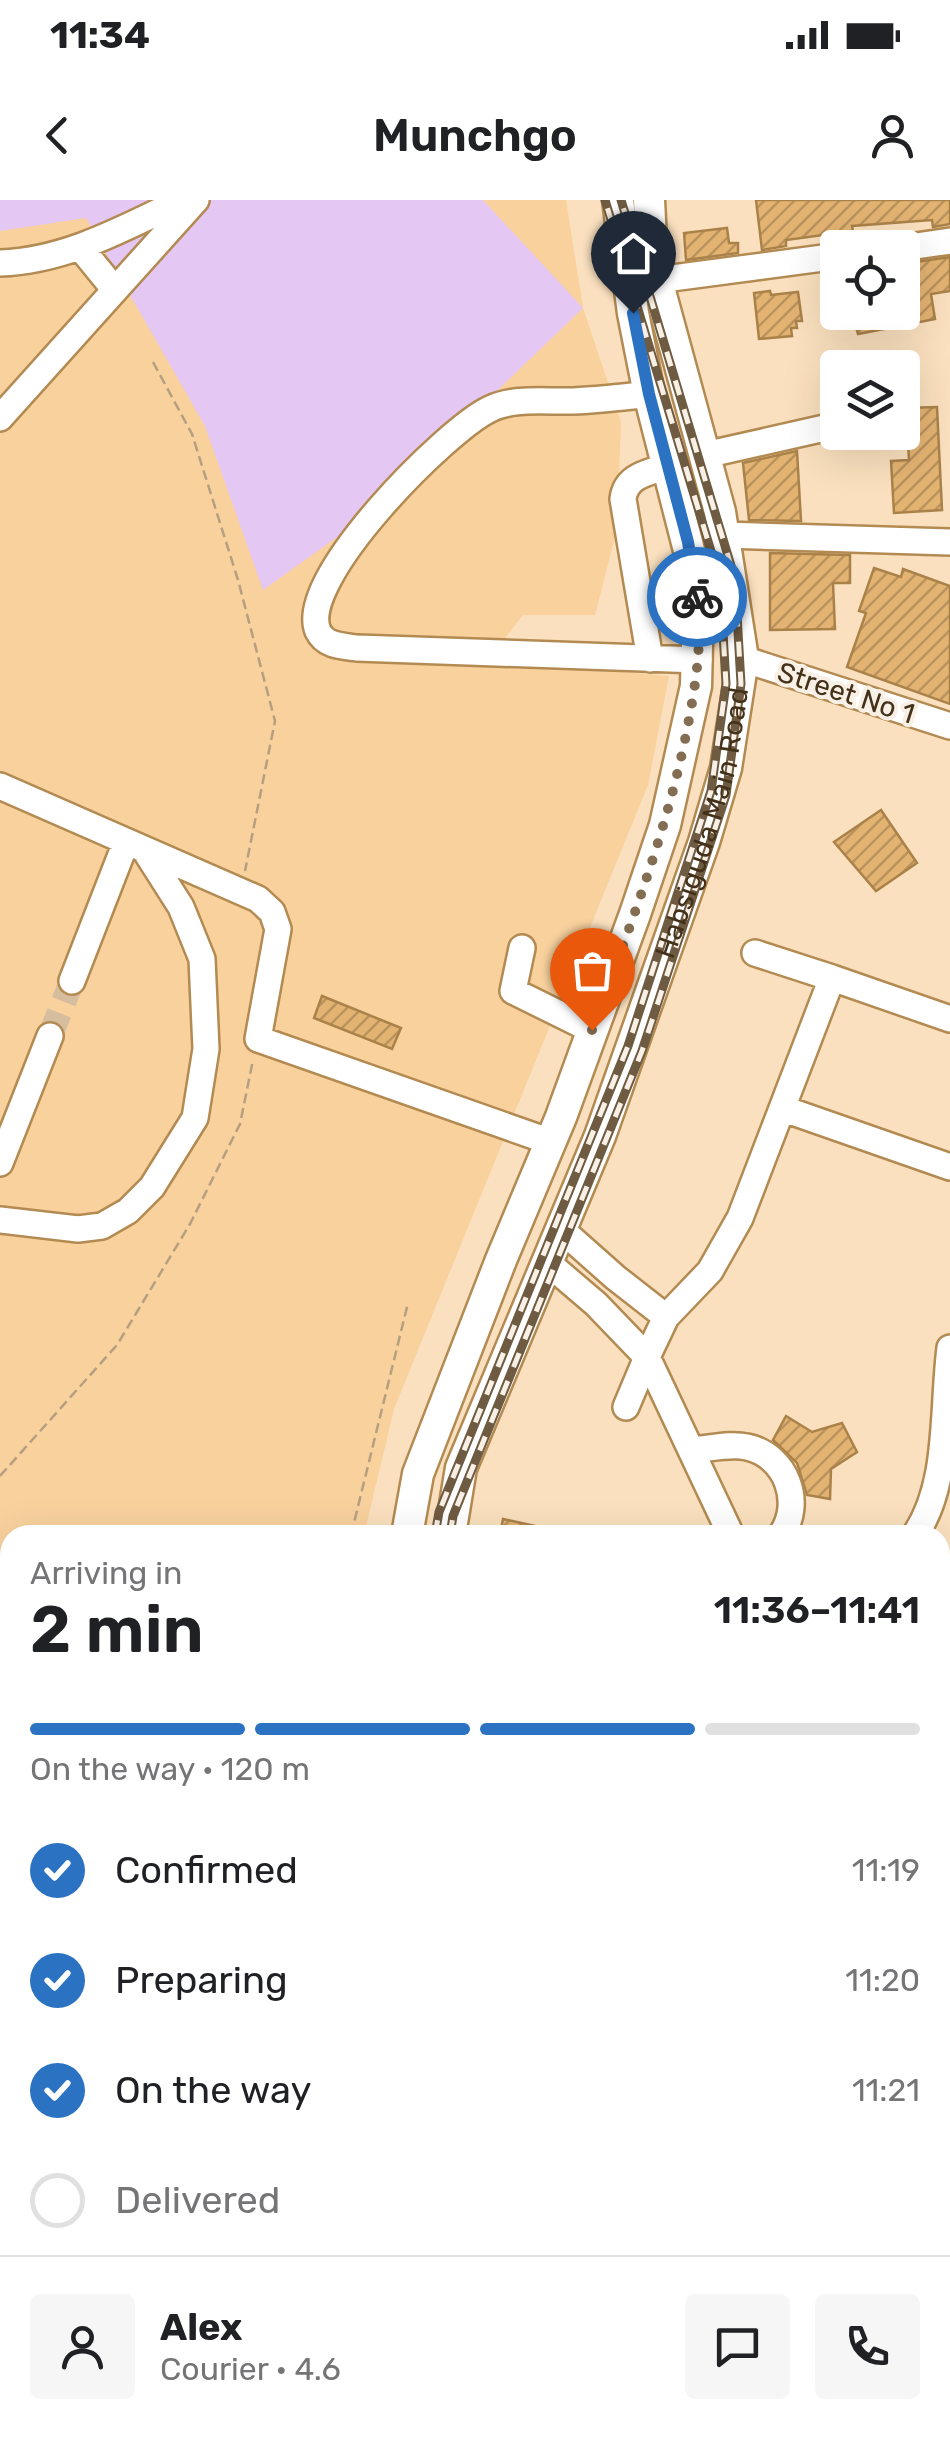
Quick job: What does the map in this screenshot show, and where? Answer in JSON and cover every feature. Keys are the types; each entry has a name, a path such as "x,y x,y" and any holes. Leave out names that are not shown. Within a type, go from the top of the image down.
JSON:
{"main road":[{"path":"605,200 646,269"},
{"path":"618,200 646,269"},
{"path":"634,200 646,269"},
{"name":"Habsiguda Main Road","path":"409,1525 418,1474 550,1142 665,825 699,660 694,570 649,394 633,313 646,269 649,200"},
{"name":"Habsiguda Main Road","path":"452,1524 461,1468 563,1230 674,930 726,768 743,659 724,535 704,455 646,269"},
{"path":"635,914 674,930"},
{"path":"412,1504 452,1524"}],"street":[{"path":"0,263 49,257 80,247 183,200"},
{"path":"0,418 196,200"},
{"path":"920,246 950,242"},
{"path":"80,247 115,290"},
{"path":"646,269 820,257"},
{"path":"649,394 572,401 530,400 492,408 446,440 380,508 334,567 315,612 318,632 330,644 344,646 699,660"},
{"path":"704,455 820,428"},
{"path":"650,659 624,486 630,479 668,466"},
{"path":"724,535 950,542"},
{"name":"Street No 1","path":"743,659 950,726"},
{"path":"0,786 258,899 272,912 278,929 258,1038 550,1142"},
{"path":"72,981 136,846"},
{"path":"0,1220 78,1229 102,1226 128,1211 152,1187 195,1118 206,1049 202,959 172,892 136,846"},
{"path":"522,948 512,992 592,1030"},
{"path":"755,952 950,1020"},
{"path":"626,1407 666,1316 710,1271 740,1218 832,978"},
{"path":"0,1163 50,1036"},
{"path":"784,1109 950,1167"},
{"path":"563,1230 666,1316"},
{"path":"548,1263 648,1356 726,1525"},
{"path":"923,1525 944,1470 950,1348"},
{"path":"691,1450 741,1446 760,1450 776,1463 788,1481 793,1497 787,1525"}],"path":[{"path":"154,362 192,434 238,580 276,721 241,892"},
{"path":"0,1476 117,1345 190,1224 240,1124 258,1038"},
{"path":"353,1525 408,1304"}],"shaded area":[{"path":"0,200 566,200 583,308 621,422 617,529 595,615 523,615 488,660 669,676 648,785 394,1409 366,1525 0,1525"},
{"path":"0,200 483,200 583,308 368,515 263,590 205,426 86,218 0,231"}],"building":[{"path":"756,200 950,200 950,224 933,227 932,220 820,230 820,235 786,240 786,246 762,250"},
{"path":"727,228 729,243 738,243 738,253 686,260 684,233"},
{"path":"950,257 950,291 931,294 935,319 920,322 920,261"},
{"path":"770,291 771,295 798,292 802,321 796,321 797,328 791,328 792,336 759,339 754,293"},
{"path":"937,407 942,510 894,513 891,461 909,460 908,450 920,450 920,408"},
{"path":"797,451 801,521 749,520 743,463"},
{"path":"770,553 850,555 850,583 833,583 835,629 770,630"},
{"path":"874,568 901,577 903,569 950,586 950,704 847,667 866,613 859,611"},
{"path":"881,810 917,863 876,891 834,842"},
{"path":"322,996 401,1028 392,1049 314,1018"},
{"path":"786,1416 812,1432 842,1423 857,1452 831,1469 830,1499 807,1495 797,1463 773,1440"},
{"path":"503,1519 531,1525 502,1525"}],"tunnel":[{"path":"50,1036 72,981"}],"railway":[{"path":"437,1525 628,1046 711,791 726,684 720,581 605,200"},
{"path":"452,1525 642,1051 726,795 741,684 735,579 621,200"}],"way so far":[{"path":"592,1030 635,914 676,784 699,660 697,597"}],"route":[{"path":"633,313 649,394 688,542 697,597"}]}
